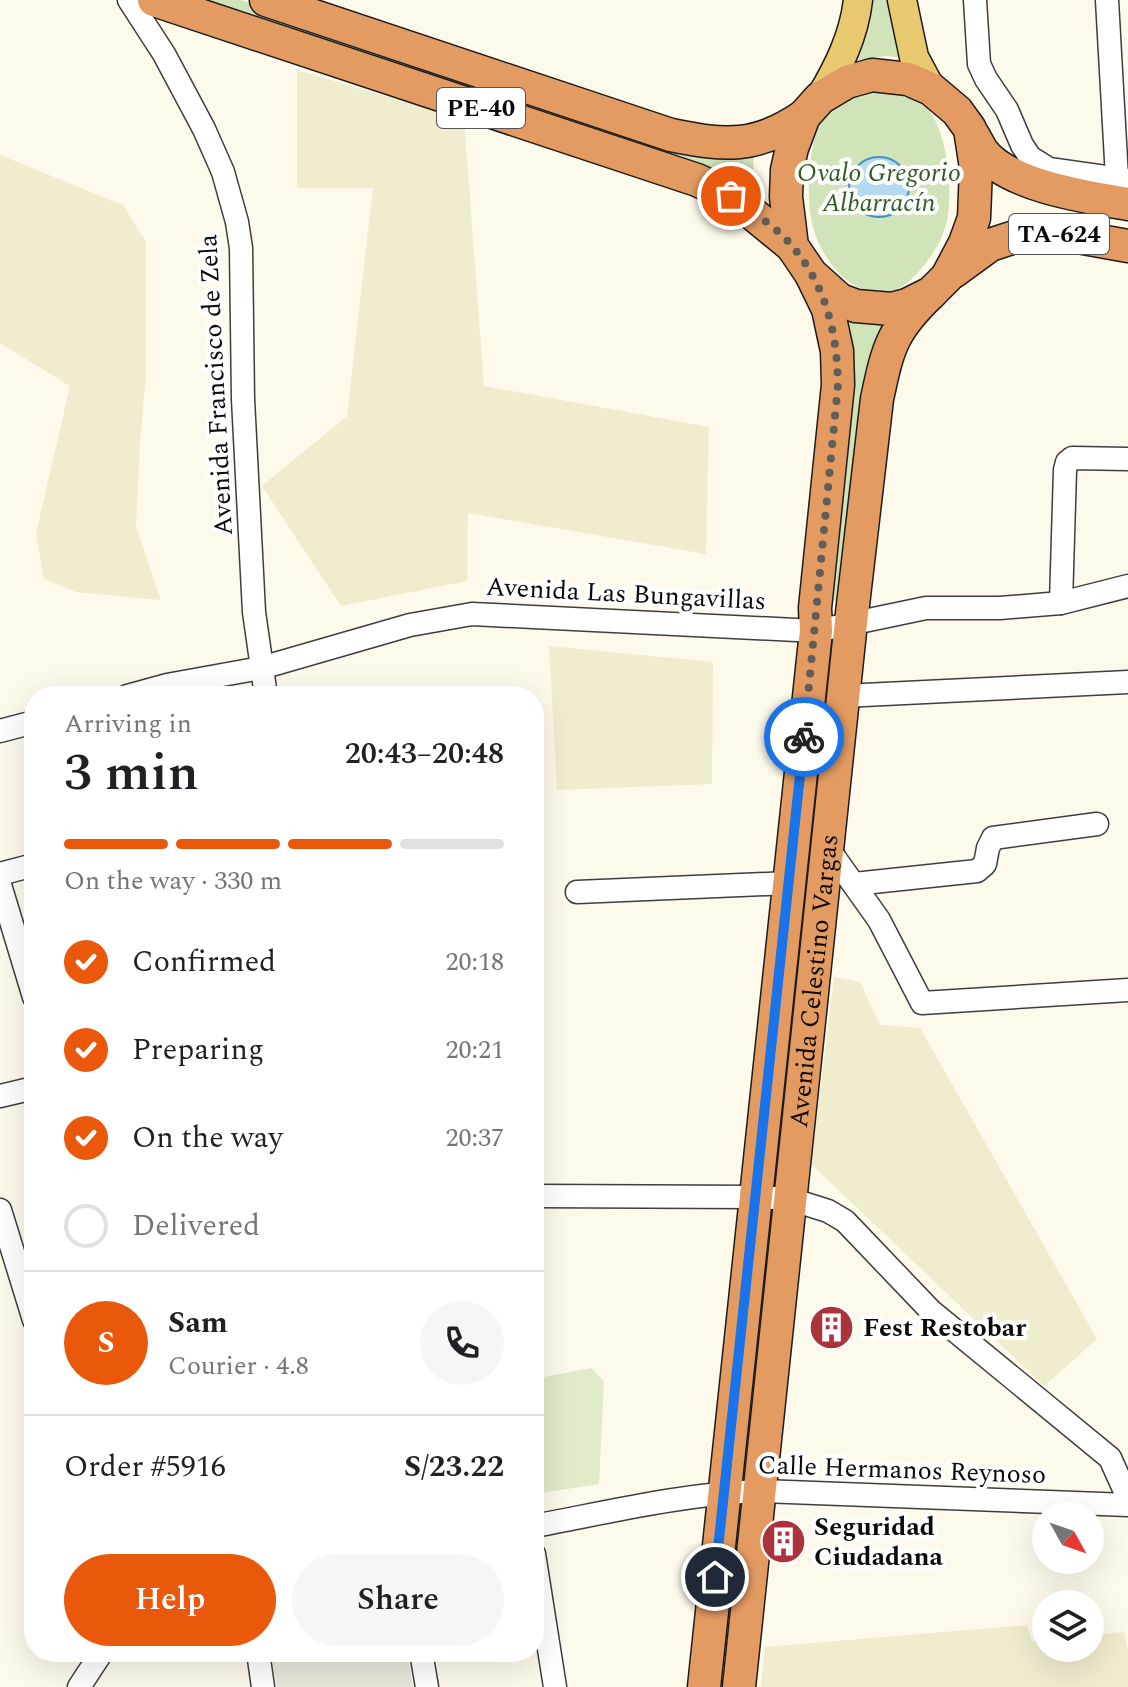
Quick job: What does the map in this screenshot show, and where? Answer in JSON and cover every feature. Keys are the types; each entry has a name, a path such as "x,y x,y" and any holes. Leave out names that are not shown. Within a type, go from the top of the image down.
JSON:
{"highway":[{"name":"PE-40","path":"154,0 697,180 731,196 792,246"},
{"name":"PE-40","path":"266,0 671,135 701,141 753,141 784,129 812,107"},
{"path":"872,75 908,79 931,89 957,111 970,129 976,168 974,218 965,243 939,285 907,305 892,309 856,306 840,300 811,274 792,246 786,197 787,170 792,148 812,107 847,82 872,75"},
{"name":"TA-624","path":"970,129 983,153 999,167 1019,177 1049,188 1124,187"},
{"name":"TA-624","path":"939,285 990,245 1027,233 1044,231 1128,246"},
{"name":"Avenida Celestino Vargas","path":"704,1687 816,631 815,608 838,385 837,351 828,309 811,274"},
{"name":"Avenida Celestino Vargas","path":"739,1687 831,805 877,399 893,337 909,314 939,285"},
{"path":"797,803 831,805"}],"main road":[{"path":"812,107 839,66 858,0"},
{"path":"902,0 914,57 931,89"}],"street":[{"name":"Avenida Francisco de Zela","path":"129,0 164,54 204,129 223,172 237,222 241,248 243,399 254,612 264,686"},
{"path":"975,0 979,64 1007,110 1030,157 1049,169 1124,187 1107,0"},
{"path":"1061,603 1067,462 1072,458 1128,459"},
{"name":"Avenida Las Bungavillas","path":"185,686 261,668 410,625 472,614 816,631 926,608 1000,608 1061,603 1128,586"},
{"path":"843,696 1128,682"},
{"path":"0,731 24,725"},
{"path":"854,884 977,871 985,864 993,838 1097,824"},
{"path":"827,847 879,920 922,1003 1128,990"},
{"path":"0,874 24,868"},
{"path":"577,892 789,883"},
{"path":"0,885 24,942"},
{"path":"0,1096 24,1090"},
{"path":"544,1196 756,1197 790,1199 828,1211 845,1221 931,1311 1110,1458 1128,1498"},
{"path":"0,1210 24,1288"},
{"name":"Calle Hermanos Reynoso","path":"544,1524 724,1492 1128,1505"},
{"path":"544,1617 555,1687"},
{"path":"79,1687 95,1662"},
{"path":"259,1662 263,1687"},
{"path":"423,1662 427,1687"}],"shaded area":[{"path":"297,70 464,119 484,386 709,427 706,554 468,513 467,581 341,606 262,486 347,416 373,188 297,188"},
{"path":"0,155 123,205 146,242 146,376 136,525 161,600 76,592 44,579 36,534 70,386 0,343"},
{"path":"549,646 713,662 712,784 557,790"},
{"path":"834,977 860,982 880,1025 920,1028 1097,1339 1044,1386 811,1164"},
{"path":"1027,1625 1032,1642 1032,1662 1104,1662 1104,1634 1124,1632 1128,1650 1128,1687 761,1687 765,1647"},
{"path":"273,1662 409,1662 413,1687 277,1687"}],"green space":[{"path":"184,0 241,0 596,117 754,155 751,198"},
{"path":"870,0 894,0 907,58 886,56 859,60"},
{"name":"Ovalo Gregorio Albarracín","path":"862,85 916,96 926,106 941,134 948,168 948,215 938,244 910,281 886,292 859,288 837,271 821,248 810,212 810,170 817,130 834,103"},
{"path":"840,312 886,316 869,363 838,601 831,600"},
{"path":"591,1368 604,1381 599,1484 544,1492 544,1377"}],"water":[{"path":"879,157 890,159 900,166 907,176 907,198 900,208 890,215 879,217 868,215 858,208 851,198 849,187 851,176 858,166 868,159"}],"way so far":[{"path":"731,196 792,246 811,274 828,309 837,351 838,385 804,737"}],"place":[{"name":"Fest Restobar","path":"832,1327"},
{"name":"Seguridad Ciudadana","path":"783,1541"}],"route":[{"path":"715,1577 804,737"}]}
